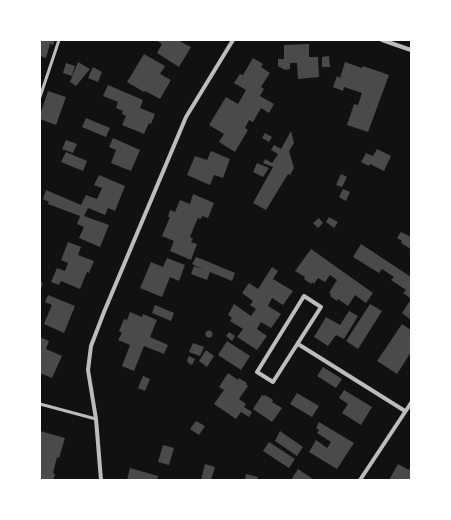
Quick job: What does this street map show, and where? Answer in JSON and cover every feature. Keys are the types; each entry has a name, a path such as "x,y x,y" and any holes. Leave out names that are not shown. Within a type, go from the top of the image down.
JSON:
{"street":[{"path":"100,480 96,419 88,370 91,346 186,117 232,40"},
{"path":"382,40 411,50"},
{"path":"304,296 321,306 298,344 273,382 257,372 304,296"},
{"path":"298,344 405,411"},
{"path":"360,480 411,403"}],"lane":[{"path":"40,97 59,40"},
{"path":"40,404 96,419"}],"building":[{"path":"40,40 55,40 53,45 50,44 46,58 40,56"},
{"path":"156,40 182,40 181,42 191,47 179,67 157,53 162,44"},
{"path":"309,44 309,57 318,57 319,77 298,79 297,63 290,63 290,69 285,70 278,66 278,59 284,59 284,45"},
{"path":"144,54 165,66 160,74 171,80 160,99 127,82"},
{"path":"329,56 330,67 322,67 322,57"},
{"path":"253,58 263,64 261,67 270,73 261,87 264,89 260,96 274,104 269,113 261,108 253,122 249,120 245,128 248,130 235,152 219,142 224,134 209,125 226,97 238,104 246,90 234,83 240,74 243,75"},
{"path":"78,62 90,69 76,86 70,82"},
{"path":"345,62 362,68 363,66 389,75 368,132 347,125 354,104 358,105 362,93 344,87 343,91 333,87 337,76 340,78"},
{"path":"66,63 75,66 72,76 63,73"},
{"path":"93,67 102,72 98,82 88,78"},
{"path":"108,85 143,100 140,108 155,114 151,124 149,123 144,134 122,125 126,116 122,114 123,111 116,108 118,102 103,96"},
{"path":"48,91 66,97 56,125 40,119"},
{"path":"86,118 110,128 106,137 82,127"},
{"path":"291,131 294,143 289,151 294,168 290,175 288,174 266,210 253,203 273,167 263,163 265,159 272,163 278,154 271,150 274,145 281,149"},
{"path":"265,133 272,137 269,142 262,138"},
{"path":"113,138 140,150 131,171 111,163 116,150 109,147"},
{"path":"66,140 77,144 73,153 62,149"},
{"path":"377,149 391,156 384,171 370,164 369,166 361,162 366,153 373,156"},
{"path":"211,151 230,159 223,178 214,175 210,185 187,175 195,156 207,160"},
{"path":"66,152 87,161 83,171 61,162"},
{"path":"257,163 269,168 263,177 253,172"},
{"path":"341,174 347,177 342,187 336,185"},
{"path":"99,175 125,186 115,211 108,208 105,215 88,208 84,216 109,225 100,247 79,238 84,227 77,224 80,216 48,204 49,202 43,199 46,190 81,205 86,195 97,199 102,188 94,185"},
{"path":"343,189 350,192 346,201 339,197"},
{"path":"193,194 214,203 208,218 202,216 201,219 198,218 194,227 190,237 193,239 191,242 197,244 191,260 170,251 174,241 162,236 170,217 168,217 170,210 175,212 180,200 190,204"},
{"path":"329,217 338,222 334,228 326,222"},
{"path":"319,218 323,223 318,228 313,223"},
{"path":"401,232 411,237 411,249 401,243 402,241 397,238"},
{"path":"68,242 81,247 78,255 94,261 89,273 87,272 80,289 61,281 59,285 51,282 57,268 65,271 68,263 61,260"},
{"path":"361,244 411,277 411,299 403,293 406,290 391,280 394,277 382,269 379,273 353,257"},
{"path":"311,249 373,293 366,303 355,295 348,306 338,299 337,301 330,296 331,294 329,293 337,280 330,275 325,282 318,278 314,284 312,282 311,284 304,279 305,277 295,271"},
{"path":"196,257 235,273 232,281 210,272 207,280 191,274 194,266 204,270 192,264"},
{"path":"167,258 185,265 179,281 170,277 162,297 140,288 151,262 163,267"},
{"path":"272,267 278,271 273,279 293,291 283,305 272,298 268,306 281,314 271,328 261,322 257,329 267,336 257,350 237,337 243,329 230,321 232,318 228,315 234,304 251,316 256,309 250,305 253,301 242,293 249,283 258,289"},
{"path":"40,281 43,283 40,291"},
{"path":"48,295 75,306 64,333 44,324 52,305 45,302"},
{"path":"411,299 411,320 402,313"},
{"path":"370,304 382,311 358,349 346,341"},
{"path":"155,305 174,313 171,321 152,313"},
{"path":"349,311 358,316 344,339 336,335 328,346 314,337 326,317 340,325"},
{"path":"130,312 142,317 143,314 157,320 150,337 168,345 164,354 144,346 134,371 122,366 130,345 118,340 122,333 119,331 124,319 127,320"},
{"path":"402,324 411,330 411,352 397,374 377,361"},
{"path":"209,330 212,331 212,337 209,338 206,337 205,334 206,331"},
{"path":"229,332 235,336 232,341 226,336"},
{"path":"40,337 49,341 46,349 62,356 52,378 40,373"},
{"path":"227,341 250,356 241,370 218,355"},
{"path":"193,343 204,347 200,356 189,352"},
{"path":"206,350 214,356 207,367 199,361"},
{"path":"189,356 195,359 192,365 188,363 187,360"},
{"path":"323,367 342,379 336,388 317,376"},
{"path":"228,373 238,380 239,378 247,383 246,384 248,386 239,399 246,404 244,407 252,412 249,417 241,412 236,419 214,404 224,390 219,387"},
{"path":"143,376 150,379 145,391 138,388"},
{"path":"344,390 372,407 361,425 342,413 348,404 339,398"},
{"path":"297,393 319,406 312,417 290,404"},
{"path":"262,395 265,395 273,400 272,402 282,408 272,422 253,409"},
{"path":"196,421 205,426 199,435 190,429"},
{"path":"319,422 354,443 337,469 309,452 316,440 327,448 331,442 317,433 319,430 316,428"},
{"path":"40,431 65,438 59,458 57,457 53,480 40,480"},
{"path":"280,431 303,447 297,456 275,441"},
{"path":"269,442 295,459 289,468 263,451"},
{"path":"163,445 174,448 169,465 158,462"},
{"path":"205,464 215,467 211,480 201,480"},
{"path":"398,464 409,470 411,466 411,480 389,480"},
{"path":"130,468 158,476 157,480 127,480"},
{"path":"298,469 307,475 314,480 291,480"},
{"path":"246,474 258,477 257,480 245,480"}]}
